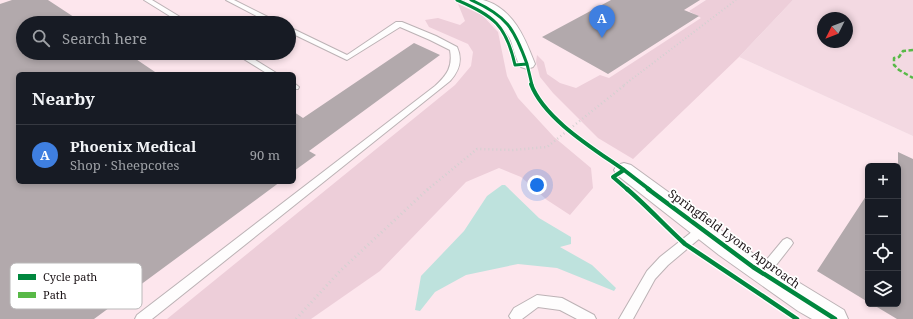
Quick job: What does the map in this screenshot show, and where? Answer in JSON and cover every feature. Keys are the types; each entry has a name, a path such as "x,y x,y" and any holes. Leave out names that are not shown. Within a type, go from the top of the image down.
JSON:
{"street":[{"path":"471,0 488,7 512,27 520,41 527,64"},
{"path":"488,7 503,0"},
{"name":"Springfield Lyons Approach","path":"624,170 762,274 835,319"}],"lane":[{"path":"147,0 174,16"},
{"path":"229,0 262,16"},
{"path":"142,319 438,88 453,74 457,61 454,49 433,38 399,24 347,58 296,32"},
{"path":"250,60 271,72"},
{"path":"626,319 651,275 664,261 702,230"},
{"path":"762,274 787,243"},
{"path":"516,316 519,312 537,301 562,304 589,319"}],"path":[{"path":"296,319 340,271 428,189 477,149 513,150 547,147 569,128 736,0"},
{"path":"563,123 574,132"}],"shaded area":[{"path":"0,0 706,0 689,11 702,17 739,57 913,136 913,319 0,319"},
{"path":"706,0 793,0 739,57 633,159 598,138 553,93 540,77 536,62 537,55 544,62 547,74 560,83 576,88 600,75 609,78 701,18 689,11"},
{"path":"793,0 913,0 913,136 739,57"},
{"path":"458,4 482,15 498,32 507,76 518,98 554,137 591,168 593,188 570,215 547,200 521,177 499,168 466,182 380,271 311,319 167,319 455,85 471,66 473,52 468,44 429,27 425,20 438,18 460,25 465,21"},
{"path":"502,185 505,185 539,218 571,237 571,244 560,247 592,265 616,288 614,291 557,268 518,264 466,275 435,292 420,311 415,310 421,276 464,231 487,196"}],"building":[{"path":"12,0 48,0 72,16 16,16 16,60 137,60 155,72 16,72 16,184 277,184 142,284 142,263 10,263 10,309 108,309 94,319 0,319 0,4"},
{"path":"611,0 700,0 684,10 699,16 608,74 542,37"},
{"path":"414,43 440,55 309,151 316,155 296,170 296,113 303,118"},
{"path":"898,152 913,159 913,319 897,319 877,307 901,307 901,163 898,163"},
{"path":"865,198 865,300 817,271"}],"marked path":[{"path":"913,50 903,51 899,57 894,58 894,65 899,70 913,78"}],"cycle path":[{"path":"457,0 485,14 498,24 507,37 515,65 527,64 534,91 550,112 574,134 624,170 613,177 648,207 670,231 685,244 797,319"},
{"path":"471,0 494,12 508,24 514,32 527,64"},
{"path":"624,170 753,267 835,319"}],"place":[{"name":"Phoenix Medical","path":"602,38"}]}
